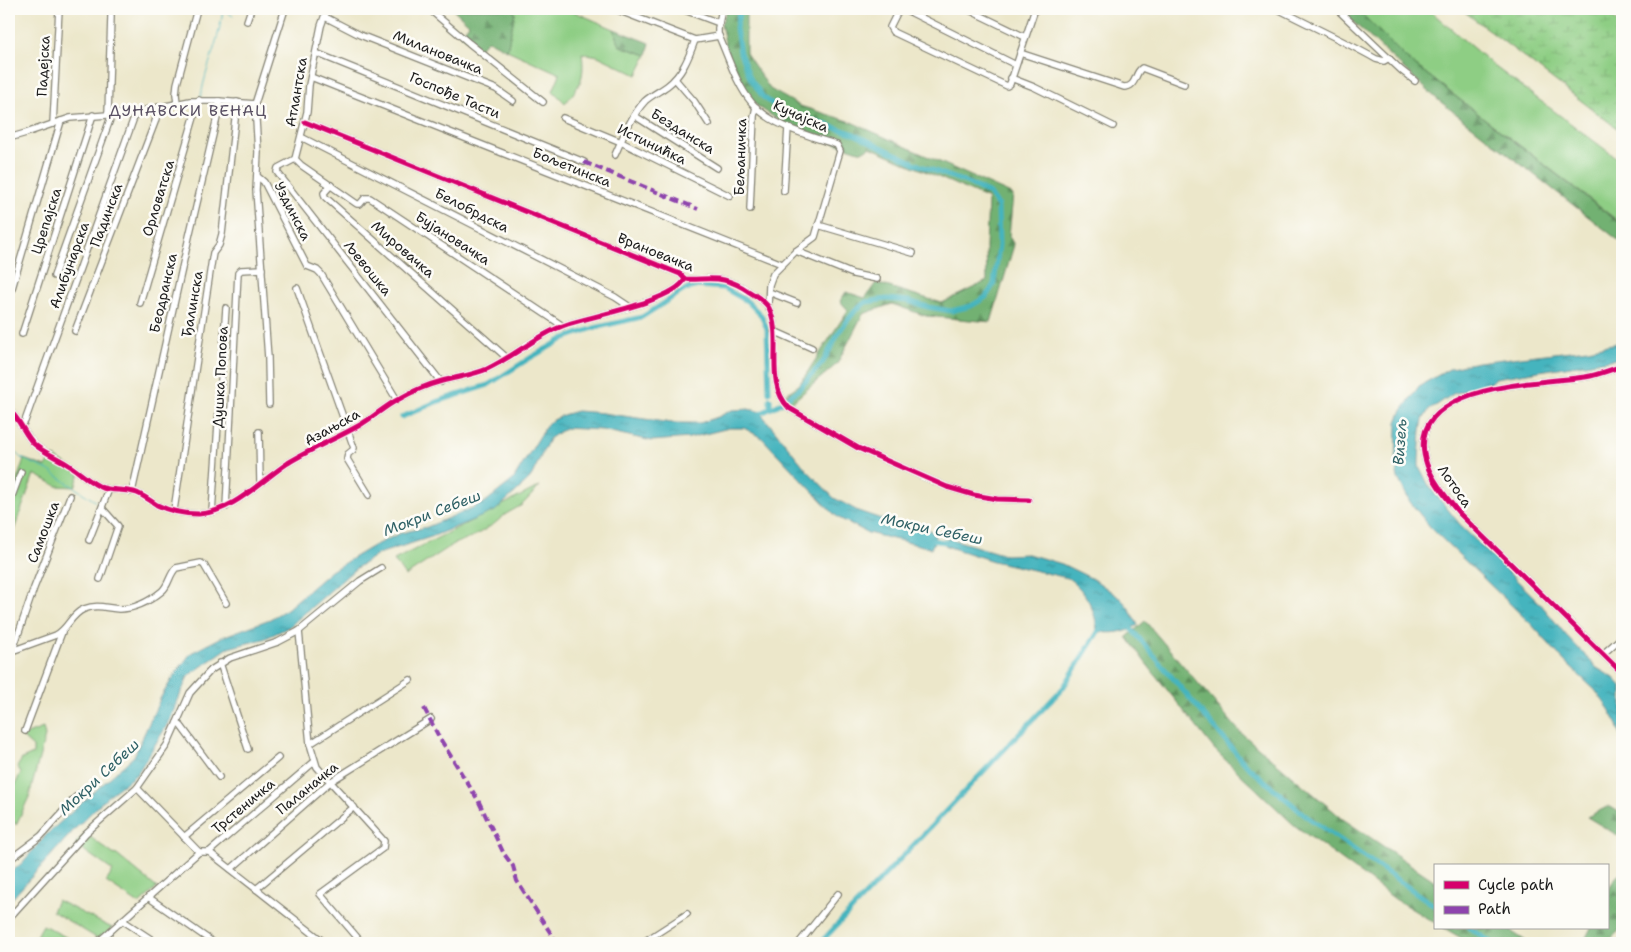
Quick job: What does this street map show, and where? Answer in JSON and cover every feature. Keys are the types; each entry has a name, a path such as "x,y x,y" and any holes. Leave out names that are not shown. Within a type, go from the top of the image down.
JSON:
{"street":[{"name":"Падејска","path":"53,124 59,9"},
{"path":"177,103 177,84 197,9"},
{"path":"247,20 251,9"},
{"name":"Уздинска","path":"285,9 255,104 257,176 264,182 307,266 321,274 397,400"},
{"name":"Атлантска","path":"295,159 305,122 310,76 321,26 328,9"},
{"path":"429,9 543,102"},
{"path":"615,9 695,40 720,36"},
{"path":"682,9 719,24"},
{"name":"Кучајска","path":"722,9 718,31 739,82 756,107 770,118 788,128 837,145 840,151 814,239 796,251 782,264"},
{"path":"899,9 890,27 893,32 1007,86 1035,9"},
{"path":"904,9 1016,65"},
{"path":"967,9 1025,37"},
{"path":"1278,9 1318,30 1329,33 1376,59 1384,61 1389,58"},
{"path":"1337,9 1415,81"},
{"path":"54,276 110,114 111,16"},
{"name":"Милановачка","path":"325,16 360,35 496,89 513,101"},
{"path":"615,155 644,102 675,79 685,66 695,40"},
{"name":"Госпође Тасти","path":"316,53 584,162"},
{"path":"1020,53 1124,87 1132,84 1142,68 1184,84"},
{"path":"9,58 9,64"},
{"name":"Бољетинска","path":"310,76 782,264"},
{"path":"1011,78 1034,87 1113,126"},
{"path":"675,79 709,124"},
{"path":"9,138 70,118 136,112 177,103 199,100 255,104"},
{"name":"Орловатска","path":"140,302 199,100"},
{"name":"Беодранска","path":"132,492 219,109 219,101"},
{"name":"Ђалинска","path":"174,510 213,253 219,245 222,234 237,102"},
{"name":"Падинска","path":"75,331 155,122 159,107"},
{"name":"Бељаничка","path":"750,209 756,107"},
{"name":"Алибунарска","path":"22,425 136,112"},
{"name":"Црепајска","path":"22,334 94,115"},
{"name":"Безданска","path":"635,116 717,168"},
{"name":"Истинићка","path":"563,118 621,142 730,196"},
{"path":"10,295 61,121"},
{"name":"Врановачка","path":"305,122 680,274 685,279 726,280 753,294 768,307"},
{"path":"784,191 788,128"},
{"name":"Белобрдска","path":"301,137 615,296 630,307"},
{"path":"295,159 330,185"},
{"name":"Љевошка","path":"295,159 277,170 294,195 376,296 441,382"},
{"path":"257,176 256,190 268,358 269,404"},
{"name":"Бујановачка","path":"330,185 358,205 365,198 370,198 563,326"},
{"name":"Мировачка","path":"330,185 324,193 325,196 507,358"},
{"path":"818,225 913,253"},
{"path":"796,251 853,274 877,279"},
{"path":"782,264 770,281 768,307 774,331 776,381 784,403 858,448 947,487 997,499 1029,500"},
{"name":"Душка Попова","path":"226,508 238,273 241,270 262,269"},
{"name":"Азањска","path":"9,410 39,448 70,466 98,486 132,492 160,506 174,510 192,514 212,512 226,508 291,461 348,432 397,400 426,386 477,372 507,358 539,336 563,326 590,317 612,313 659,296 679,285 685,279"},
{"path":"297,288 354,448 348,454 347,459 370,495"},
{"path":"768,292 797,303"},
{"path":"212,512 226,308"},
{"path":"774,331 812,348"},
{"name":"Лотоса","path":"1622,366 1586,376 1524,384 1462,397 1445,406 1428,424 1424,443 1427,466 1445,497 1622,673"},
{"path":"258,432 260,483"},
{"path":"9,504 21,472"},
{"path":"89,540 109,489"},
{"name":"Самошка","path":"9,661 10,652 70,496"},
{"path":"100,579 118,526 102,508"},
{"path":"25,731 62,632 76,613 90,607 125,609 142,604 163,590 176,568 197,563 204,565 226,603"},
{"path":"9,918 86,833 137,788 161,754 190,694 207,674 220,663 239,654 278,642 299,631 360,581 381,568"},
{"path":"299,631 310,744 314,762 384,841 384,847 320,894 362,943"},
{"path":"10,652 62,632"},
{"path":"1603,654 1622,637"},
{"path":"220,663 248,749"},
{"path":"310,744 410,680"},
{"name":"Паланачка","path":"230,869 330,782 431,719"},
{"path":"177,723 219,777"},
{"path":"184,837 278,758"},
{"name":"Трстеничка","path":"199,852 209,852 314,762"},
{"path":"9,860 41,836 76,797 89,787"},
{"path":"101,942 122,920 199,852 137,788"},
{"path":"256,889 354,807"},
{"path":"209,852 325,943"},
{"path":"799,943 838,894"},
{"path":"148,897 214,943"},
{"path":"642,943 687,914"},
{"path":"122,920 157,943"}],"green space":[{"path":"453,9 512,9 515,13 507,50 488,40 479,49 461,34 469,24"},
{"path":"512,9 568,9 614,29 620,46 647,55 637,75 598,56 582,53 583,69 581,81 565,103 553,91 560,74 507,50 515,13"},
{"path":"727,9 750,9 746,13 746,53 770,89 800,106 849,121 1013,195 1009,236 1014,245 991,322 926,316 892,304 863,314 837,364 790,404 784,395 799,385 848,310 840,301 846,292 865,298 876,283 942,303 987,281 988,199 870,147 862,152 814,136 778,120 756,105 739,81 728,56 721,24"},
{"path":"1339,9 1357,9 1407,59 1622,225 1622,243 1437,99"},
{"path":"1357,9 1428,9 1494,66 1622,162 1622,224 1407,59"},
{"path":"1461,9 1603,9 1622,26 1622,132"},
{"path":"614,29 650,43 647,55 620,46"},
{"path":"53,456 80,473 75,487 57,486 34,474 9,544 9,504 24,459 46,467"},
{"path":"540,486 522,505 506,514 494,524 476,535 454,544 405,576 394,560"},
{"path":"1145,621 1240,732 1343,819 1434,880 1434,922 1395,899 1294,825 1215,750 1127,637"},
{"path":"43,728 45,736 29,797 16,825 9,815 9,799 21,772 17,767 22,759 33,754 33,747 23,738 27,734"},
{"path":"1609,806 1622,814 1622,838 1587,817"},
{"path":"85,833 117,855 157,888 139,904 106,882 113,871 75,844"},
{"path":"1622,872 1621,929 1606,943 1583,943 1590,930 1608,930 1609,890 1616,877"},
{"path":"57,900 112,928 100,940 52,911"},
{"path":"43,925 77,943 44,943 35,939"},
{"path":"1447,930 1509,930 1529,943 1470,943"}],"water":[{"name":"Визељ","path":"1622,342 1622,358 1495,378 1490,383 1453,394 1428,411 1423,420 1419,466 1429,486 1463,528 1539,602 1566,635 1597,668 1614,678 1622,687 1622,741 1618,725 1595,690 1566,663 1532,625 1431,528 1410,502 1398,478 1396,468 1397,422 1401,412 1419,386 1451,368 1478,362 1588,349"},
{"path":"748,409 758,411 763,416 806,469 834,498 858,511 890,522 930,530 935,536 931,548 868,533 837,517 762,438 744,428 729,428 689,438 652,441 602,430 565,428 549,439 530,479 495,511 431,537 378,554 355,569 289,627 264,639 228,648 188,676 169,722 137,774 108,796 73,831 9,902 9,874 22,863 46,835 134,756 161,697 191,653 222,637 270,619 287,609 331,571 373,546 401,533 427,527 484,503 513,480 548,423 563,415 577,411 672,423 700,423 732,410"},
{"path":"948,538 1005,555 1028,554 1062,564 1095,580 1120,598 1128,607 1138,625 1118,632 1107,633 1097,631 1092,608 1080,588 1068,578 993,561 952,548 945,545"}],"waterway":[{"path":"222,9 233,16"},
{"path":"201,96 219,31 223,9"},
{"path":"740,9 736,28 740,53 751,80 763,97 782,111 852,133 919,165 968,183 990,194 998,206 999,245 994,284 986,297 971,306 951,311 908,301 887,299 866,302 855,311 841,329 823,362 798,390 778,405 759,414 756,418"},
{"path":"402,417 436,402 488,385 565,338 594,328 642,317 686,289 698,286 724,288 747,301 761,315 767,329 769,392"},
{"path":"770,399 770,408"},
{"path":"9,446 21,458 48,470 95,501"},
{"name":"Мокри Себеш","path":"930,540 953,543"},
{"path":"1128,625 1246,765 1306,816 1434,905"},
{"path":"820,943 1063,688 1101,627"},
{"path":"1472,930 1493,943"}],"marked path":[{"path":"584,162 698,209"},
{"path":"424,708 439,737 478,800 504,854 513,866 517,881 557,943"}],"cycle path":[{"path":"305,122 680,274 685,279 719,279 739,286 760,298 769,308 775,333 775,373 777,385 781,397 789,408 858,448 947,487 997,499 1029,500"},
{"path":"9,410 34,444 99,486 107,489 137,493 157,505 177,512 199,514 211,512 234,502 288,463 360,425 410,393 425,386 487,369 557,328 649,301 678,287 685,279"},
{"path":"1622,366 1590,376 1507,386 1478,393 1452,403 1433,418 1424,438 1427,465 1441,490 1459,513 1622,673"}],"district":[{"name":"ДУНАВСКИ ВЕНАЦ","path":"188,110"}]}
